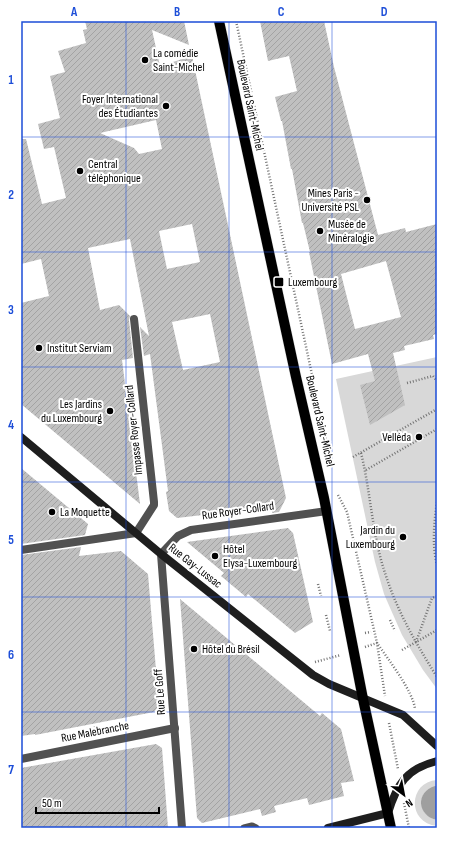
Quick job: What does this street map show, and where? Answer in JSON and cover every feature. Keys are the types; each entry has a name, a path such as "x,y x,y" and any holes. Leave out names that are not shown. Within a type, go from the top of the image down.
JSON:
{"main road":[{"name":"Boulevard Saint-Michel","path":"218,21 327,511 391,828"}],"street":[{"name":"Impasse Royer-Collard","path":"134,319 154,502 154,505 136,533"},
{"name":"Rue Gay-Lussac","path":"21,437 161,554 313,675 329,684 403,715 437,746"},
{"name":"Rue Royer-Collard","path":"161,554 178,536 191,530 327,511"},
{"path":"21,550 136,533"},
{"name":"Rue Le Goff","path":"161,554 182,828"},
{"name":"Rue Malebranche","path":"21,759 175,728"},
{"path":"328,828 388,813 396,790 406,776 424,764 437,761"}],"lane":[{"path":"244,828 252,826 256,828"}],"path":[{"name":"Boulevard Saint-Michel","path":"236,21 331,465"},
{"path":"407,383 433,376 437,381"},
{"path":"353,457 437,409"},
{"path":"366,470 437,429"},
{"path":"362,453 366,470 369,501 385,575 399,612 437,677"},
{"path":"336,488 338,496 347,512 377,643 386,698"},
{"path":"437,502 435,516 435,558 437,565"},
{"path":"318,584 321,596"},
{"path":"416,642 432,598 437,596"},
{"path":"326,615 330,631"},
{"path":"390,620 395,631"},
{"path":"402,650 437,630"},
{"path":"365,633 371,632"},
{"path":"301,666 377,643"},
{"path":"377,643 396,670 414,702 418,728"},
{"path":"389,724 397,764"},
{"path":"404,800 409,828"}],"shaded area":[{"name":"Jardin du Luxembourg","path":"437,357 437,689 423,670 402,635 384,594 375,562 336,379"},
{"path":"437,780 437,786 430,788 425,792 421,803 425,813 437,820 437,826 427,823 420,818 416,811 415,803 416,795 421,788 427,782"},
{"path":"437,786 437,820 430,818 425,814 421,804 424,793"}],"building":[{"path":"85,21 184,21 189,45 152,30 160,66 192,56 286,498 279,512 272,513 272,507 177,518 169,511 166,492 168,491 150,354 144,356 140,327 149,336 130,239 88,248 100,310 119,305 130,316 129,320 133,358 122,360 140,504 21,404 21,303 49,296 41,259 21,264 21,139 26,139 42,204 66,198 54,147 44,149 38,124 60,118 50,76 65,72 58,51 86,43 83,30 87,29","holes":["156,120 162,149 139,154 134,148 100,133","192,224 200,262 167,269 159,231","210,314 220,362 183,370 172,322"]},
{"path":"260,21 324,21 334,67 378,235 405,228 406,232 437,224 437,334 433,335 434,339 404,346 405,350 393,353 405,405 370,425 360,385 375,381 368,354 332,364 310,252 302,223 282,121 275,97 297,91 289,56 268,61","holes":["386,261 401,317 355,329 341,274"]},
{"path":"21,468 88,524 85,535 21,544"},
{"path":"288,528 293,533 313,622 295,633 248,594 246,597 221,576 224,573 187,542"},
{"path":"81,547 79,556 121,551 148,574 159,706 154,712 35,735 21,736 21,555"},
{"path":"180,599 320,716 322,713 341,729 354,781 341,783 344,796 309,805 307,798 274,806 276,812 262,816 260,809 202,823 197,818"},
{"path":"156,744 162,748 168,828 21,828 21,768"}],"place":[{"name":"La comédie Saint-Michel","path":"145,60"},
{"name":"Foyer International des Étudiantes","path":"166,106"},
{"name":"Central téléphonique","path":"80,171"},
{"name":"Mines Paris - Université PSL","path":"367,200"},
{"name":"Musée de Minéralogie","path":"320,231"},
{"name":"Luxembourg","path":"279,282"},
{"name":"Institut Serviam","path":"39,348"},
{"name":"Les Jardins du Luxembourg","path":"110,411"},
{"name":"Velléda","path":"419,437"},
{"name":"La Moquette","path":"52,512"},
{"name":"Jardin du Luxembourg","path":"403,537"},
{"name":"Hôtel Elysa-Luxembourg","path":"215,556"},
{"name":"Hôtel du Brésil","path":"194,649"}]}
